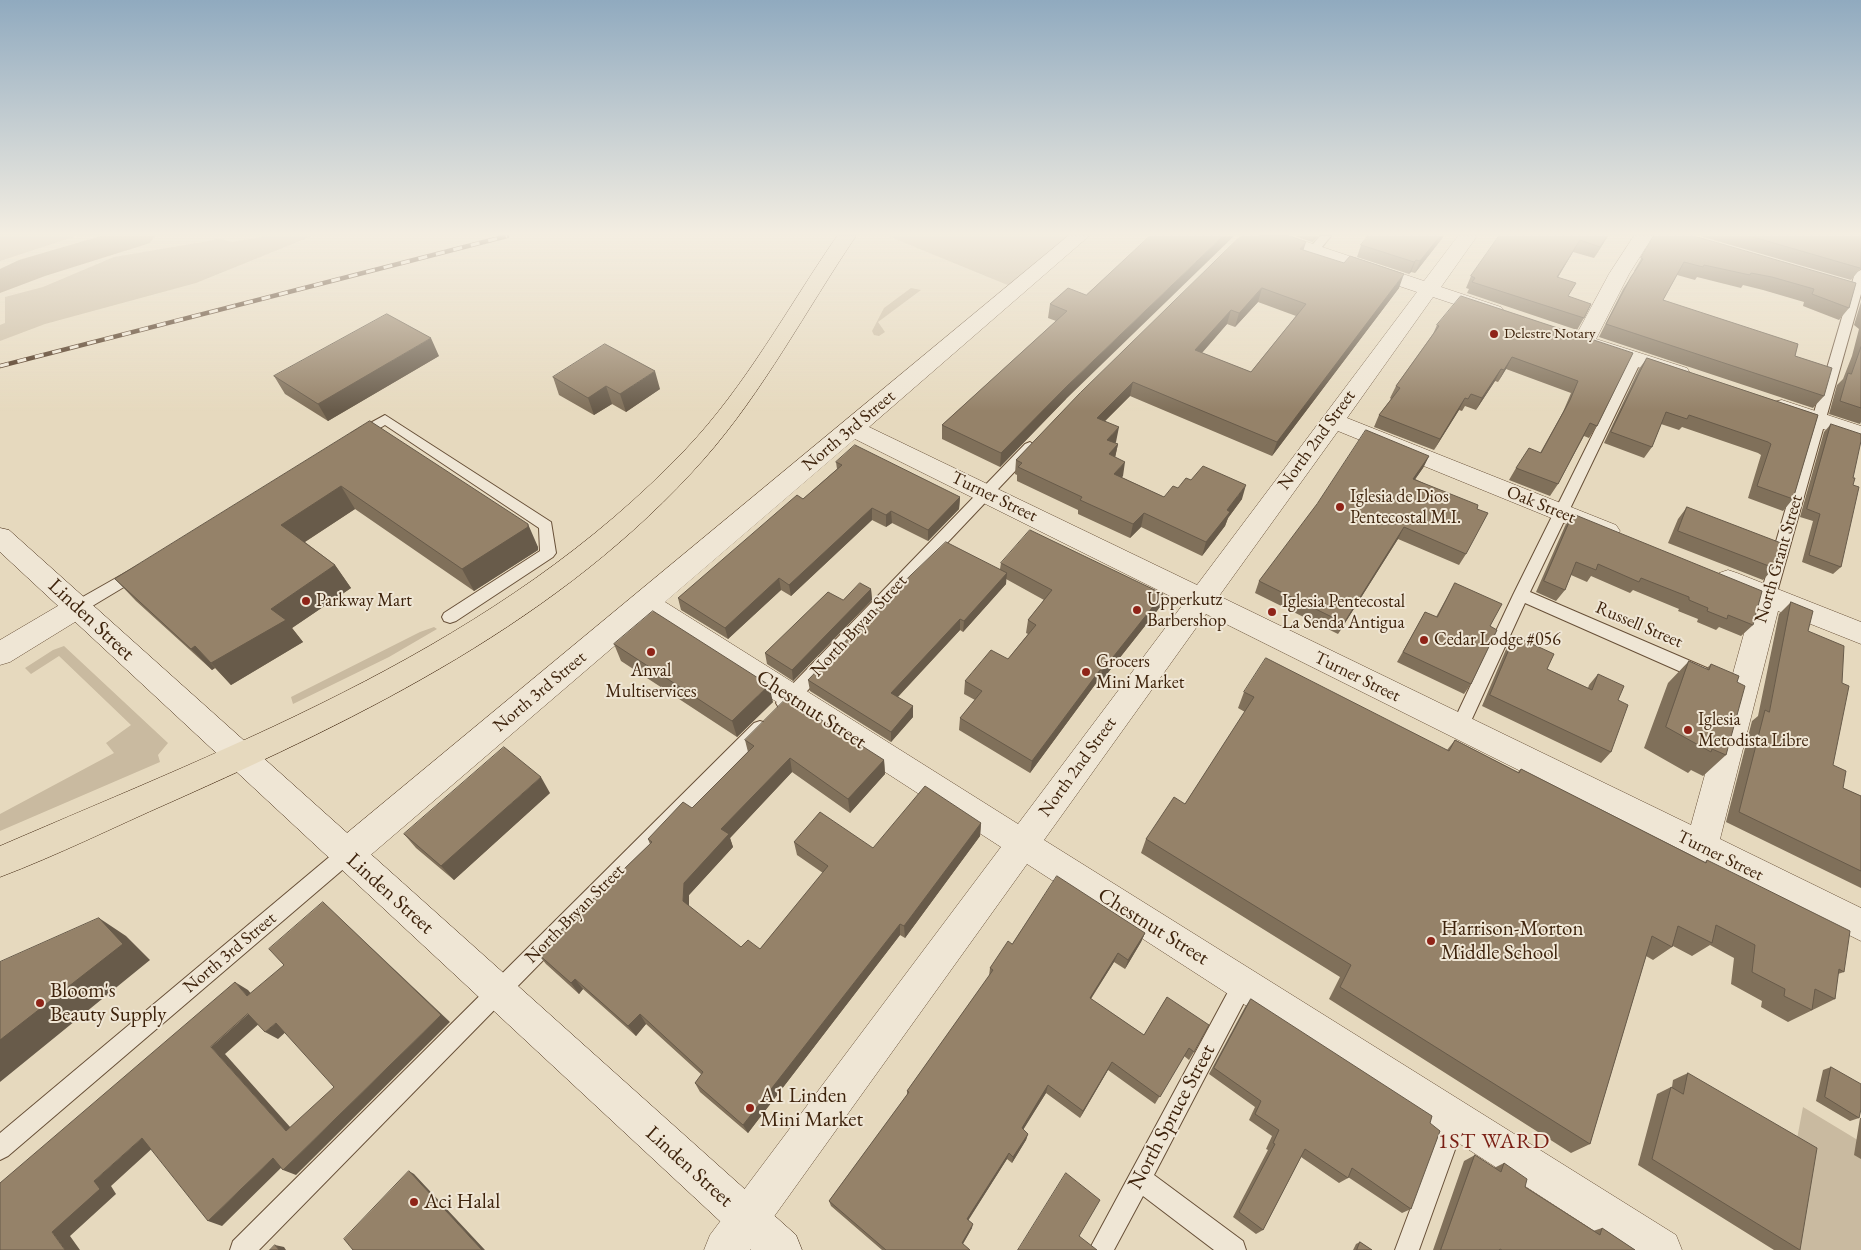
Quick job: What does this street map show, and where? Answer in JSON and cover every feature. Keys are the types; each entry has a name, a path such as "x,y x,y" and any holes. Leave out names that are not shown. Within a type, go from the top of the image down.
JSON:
{"main road":[{"path":"0,862 240,757 324,717 402,676 473,634 536,592 618,529 651,499 696,452 727,413 807,294"}],"street":[{"name":"North 3rd Street","path":"347,854 1011,294"},
{"name":"North 2nd Street","path":"736,1235 1200,599 1426,294"},
{"path":"1442,294 1511,317"},
{"path":"1605,294 1575,338 1700,380"},
{"path":"1763,401 1861,434"},
{"name":"Oak Street","path":"1332,420 1633,542"},
{"name":"Turner Street","path":"853,428 1861,925"},
{"name":"Linden Street","path":"0,537 498,992 736,1235 781,1250"},
{"path":"1705,571 1861,633"},
{"name":"North Grant Street","path":"1702,846 1727,685 1768,596"},
{"name":"Chestnut Street","path":"645,603 1661,1250"},
{"path":"0,654 78,607"}],"lane":[{"name":"North Grant Street","path":"1768,596 1818,420 1849,294"},
{"path":"1460,727 1520,595 1636,359"},
{"path":"344,445 385,419 546,526 548,553 450,617"},
{"name":"North Bryan Street","path":"242,1250 791,697 1039,438"},
{"path":"78,607 154,562"},
{"name":"Russell Street","path":"1520,595 1727,685"},
{"name":"North 3rd Street","path":"0,1148 347,854"},
{"name":"North Spruce Street","path":"1101,1250 1242,984"},
{"path":"1407,1250 1455,1119"},
{"path":"1139,1179 1234,1250"}],"shaded area":[{"path":"15,294 154,294 45,324 0,341 0,325 5,323 5,297"},
{"path":"902,294 915,294 878,322 885,332 879,336 874,335 872,331 884,308"},
{"path":"434,627 437,629 389,657 293,704 291,697 420,632"},
{"path":"64,646 168,743 158,755 160,762 0,831 0,814 114,753 106,743 131,725 59,656 31,674 25,668 53,650"},
{"path":"1803,1107 1861,1142 1861,1250 1776,1250"}],"building":[{"path":"1061,294 1162,294 1001,453 942,425 1067,311 1050,304"},
{"path":"1181,294 1256,294 1239,313 1231,310 1195,350 1251,372 1306,304 1279,294 1389,294 1277,442 1133,382 1097,418 1119,427 1107,440 1118,444 1109,454 1125,462 1114,474 1164,497 1173,486 1178,488 1186,478 1191,480 1203,466 1246,485 1227,510 1230,512 1206,542 1144,513 1133,524 1080,500 1082,497 1018,467 1022,463 1016,460 1080,393"},
{"path":"1510,294 1569,294 1568,296 1591,304 1584,318"},
{"path":"1622,294 1666,294 1663,300 1798,344 1795,356 1832,368 1824,396 1606,324"},
{"path":"1813,294 1853,294 1849,308"},
{"path":"1461,296 1633,353 1597,426 1590,423 1558,484 1516,468 1529,448 1541,453 1570,400 1578,381 1512,357 1504,370 1501,369 1482,398 1471,394 1468,399 1465,398 1440,439 1379,415 1400,388 1396,386 1439,326 1437,325"},
{"path":"387,314 431,338 318,404 274,376"},
{"path":"605,344 655,371 620,394 606,386 588,398 553,377"},
{"path":"1861,347 1861,408 1840,401 1848,373 1851,374"},
{"path":"1647,358 1818,415 1793,499 1757,486 1771,444 1768,442 1689,415 1687,419 1666,412 1652,447 1611,432"},
{"path":"370,421 528,524 528,527 462,569 341,486 281,525 335,565 271,609 286,620 211,663 195,646 191,649 115,579"},
{"path":"1831,424 1861,434 1853,478 1855,478 1853,485 1859,487 1841,567 1809,555 1820,514 1807,509"},
{"path":"1366,430 1429,456 1413,479 1478,505 1477,509 1488,513 1466,554 1404,527 1344,623 1259,581 1317,504"},
{"path":"855,445 960,497 928,530 891,511 886,515 872,508 789,585 779,578 725,628 678,598 797,495 803,499 842,465 836,462"},
{"path":"1687,507 1781,543 1774,568 1678,531"},
{"path":"1573,514 1762,591 1753,625 1728,615 1727,619 1707,611 1708,608 1689,600 1689,597 1641,578 1639,582 1598,564 1596,570 1576,562 1565,590 1544,581"},
{"path":"1030,530 1163,594 1102,671 1100,670 1032,761 960,718 982,691 965,681 991,650 1008,659 1036,625 1028,620 1052,590 1001,563"},
{"path":"946,542 1007,573 964,621 960,619 891,693 913,706 891,732 808,680 887,598"},
{"path":"860,583 871,589 792,670 765,653 828,592 843,600"},
{"path":"1455,583 1502,604 1490,626 1497,630 1471,684 1403,652 1425,612 1437,617"},
{"path":"1791,602 1813,611 1808,631 1844,646 1842,683 1849,686 1833,765 1846,771 1843,788 1861,796 1861,871 1739,812 1765,710 1769,712"},
{"path":"653,611 769,685 732,721 614,644"},
{"path":"1515,636 1554,654 1547,669 1592,690 1598,674 1624,686 1618,700 1628,705 1611,752 1490,695"},
{"name":"Harrison-Morton Middle School","path":"1266,658 1449,751 1455,740 1519,773 1521,769 1706,863 1707,860 1850,931 1844,972 1839,969 1835,999 1815,989 1812,1010 1784,996 1785,989 1752,972 1755,945 1716,925 1712,943 1678,926 1672,947 1652,936 1590,1144 1340,987 1351,965 1146,839 1174,797 1185,804 1254,697 1244,692"},
{"path":"1689,661 1709,670 1711,664 1739,676 1737,682 1745,686 1726,755 1712,749 1711,752 1666,727"},
{"path":"787,698 884,760 848,799 790,758 721,829 729,834 684,883 683,901 741,947 748,940 760,949 828,866 794,842 820,812 873,848 925,786 981,823 904,926 900,924 743,1125 695,1083 703,1072 640,1014 628,1026 575,979 571,983 537,953 652,842 648,839 683,802 692,808 754,746 745,740"},
{"path":"504,747 541,777 441,866 404,834"},
{"path":"1057,876 1145,933 1128,960 1118,953 1090,998 1144,1035 1167,997 1209,1025 1194,1052 1189,1048 1160,1097 1112,1062 1083,1111 1048,1085 1022,1128 1028,1134 1013,1157 1009,1153 967,1219 973,1224 962,1243 970,1250 886,1250 829,1201 909,1092 907,1091 993,970 990,968 1008,941 1012,944"},
{"path":"323,902 441,1015 283,1170 273,1158 208,1221 142,1138 94,1181 100,1189 52,1232 65,1250 0,1250 0,1183 235,982 247,996 284,965 269,949","holes":["248,1014 265,1032 276,1023 334,1087 286,1131 211,1047"]},
{"path":"99,918 123,944 0,1040 0,962"},
{"path":"1251,999 1432,1116 1430,1123 1440,1131 1411,1209 1352,1168 1348,1178 1305,1149 1263,1230 1239,1212 1275,1144 1273,1143 1279,1130 1255,1114 1261,1101 1214,1068"},
{"path":"1831,1067 1861,1084 1859,1118 1825,1097"},
{"path":"1688,1073 1817,1148 1800,1250 1652,1159 1671,1087 1683,1094"},
{"path":"1475,1155 1501,1172 1504,1163 1527,1179 1525,1187 1600,1235 1602,1228 1635,1250 1441,1250"},
{"name":"Aci Halal","path":"409,1171 482,1250 353,1250 344,1239"},
{"path":"1066,1173 1100,1200 1079,1236 1097,1250 1018,1250"},
{"path":"1360,1242 1372,1250 1357,1250"},
{"path":"275,1245 279,1250 270,1250"}],"railway":[{"path":"0,366 280,294"}],"place":[{"name":"Delestre Notary","path":"1494,334"},
{"name":"Iglesia de Dios Pentecostal M.I.","path":"1340,507"},
{"name":"Parkway Mart","path":"306,601"},
{"name":"Upperkutz Barbershop","path":"1137,610"},
{"name":"Iglesia Pentecostal La Senda Antigua","path":"1272,612"},
{"name":"Cedar Lodge #056","path":"1424,640"},
{"name":"Anval Multiservices","path":"651,652"},
{"name":"Grocers Mini Market","path":"1086,672"},
{"name":"Iglesia Metodista Libre","path":"1688,730"},
{"name":"Harrison-Morton Middle School","path":"1431,941"},
{"name":"Bloom's Beauty Supply","path":"40,1003"},
{"name":"A1 Linden Mini Market","path":"750,1108"},
{"name":"Aci Halal","path":"414,1202"}],"district":[{"name":"1ST WARD","path":"1494,1142"}]}
